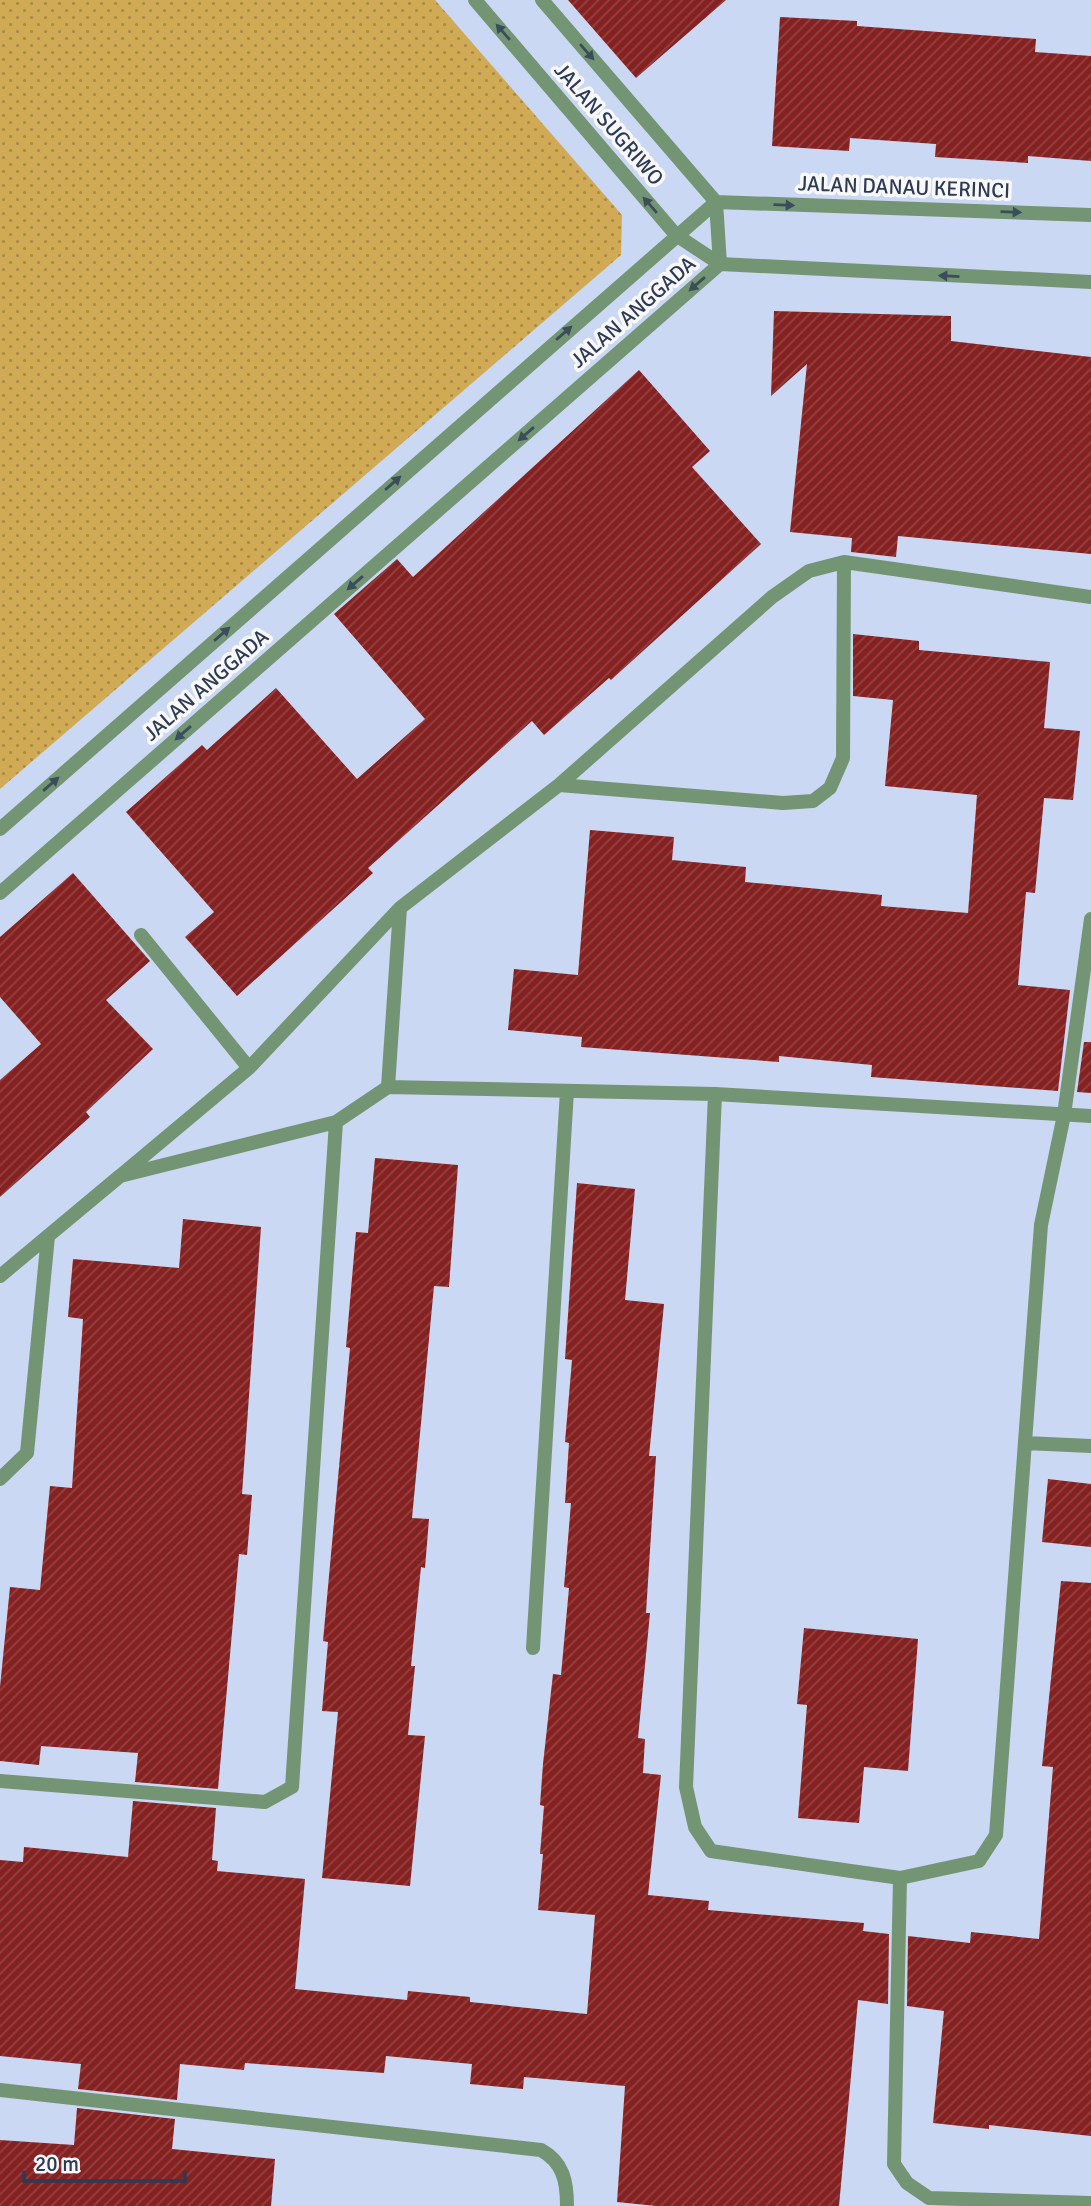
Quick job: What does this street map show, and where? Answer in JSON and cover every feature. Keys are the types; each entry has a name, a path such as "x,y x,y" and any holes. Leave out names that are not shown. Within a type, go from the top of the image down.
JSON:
{"street":[{"name":"JALAN SUGRIWO","path":"475,0 676,235 720,264"},
{"name":"JALAN SUGRIWO","path":"542,0 716,202"},
{"name":"JALAN ANGGADA","path":"0,829 716,202"},
{"name":"JALAN ANGGADA","path":"0,893 720,264 716,202"},
{"name":"JALAN DANAU KERINCI","path":"716,202 1091,215"},
{"path":"720,264 1091,282"},
{"path":"559,785 783,803 813,801 830,788 843,758 844,562"},
{"path":"0,1276 249,1068 400,908 559,785 772,597 809,571 844,562 1091,597"},
{"path":"387,1087 400,908"},
{"path":"715,1094 686,1787 695,1826 710,1851 900,1878 979,1861 996,1835 1041,1225 1064,1115 1091,919"},
{"path":"141,935 249,1068"},
{"path":"120,1176 337,1122 387,1087 715,1094 1091,1116"},
{"path":"533,1648 567,1091"},
{"path":"0,1781 265,1802 292,1787 337,1122"},
{"path":"0,1479 27,1453 48,1236"},
{"path":"1025,1443 1091,1446"},
{"path":"900,1878 894,2164 907,2183 929,2198 1091,2203"},
{"path":"0,2090 541,2150 556,2158 567,2183 567,2206"}],"shaded area":[{"path":"0,0 435,0 622,215 621,255 0,789"}],"building":[{"path":"568,0 726,0 636,78"},
{"path":"780,17 857,21 857,26 1036,39 1035,52 1091,56 1091,161 1028,156 1028,163 935,157 936,144 850,138 849,151 772,146"},
{"path":"774,311 951,316 951,341 1091,357 1091,554 898,536 896,557 851,552 852,538 790,532 807,364 771,396"},
{"path":"639,370 710,451 692,467 761,544 611,680 609,678 544,735 532,721 368,868 373,873 237,996 185,937 214,912 126,812 202,745 207,750 276,688 357,779 425,719 334,614 397,559 413,577"},
{"path":"853,634 919,641 919,650 1050,662 1044,728 1080,731 1073,800 1044,798 1035,893 1026,892 1018,985 1070,990 1058,1091 871,1077 872,1065 779,1056 779,1062 581,1047 582,1037 508,1030 514,969 578,975 590,830 674,837 672,860 746,867 745,882 882,895 881,906 968,913 977,795 885,786 893,700 853,696"},
{"path":"73,873 150,961 106,1000 153,1049 86,1112 90,1117 0,1197 0,1080 41,1044 0,997 0,937"},
{"path":"1084,1042 1091,1042 1091,1093 1077,1092"},
{"path":"375,1158 458,1165 449,1287 434,1286 412,1518 429,1519 425,1568 421,1567 411,1666 415,1666 408,1735 425,1736 410,1886 322,1878 338,1712 322,1711 328,1642 323,1641 350,1348 346,1347 356,1232 368,1233"},
{"path":"577,1183 635,1189 625,1300 664,1304 649,1456 656,1456 646,1613 650,1613 638,1738 645,1739 643,1773 661,1775 648,1895 709,1901 708,1910 864,1923 863,1931 889,1934 888,2004 858,2000 839,2206 656,2206 617,2202 625,2086 524,2077 523,2089 470,2084 472,2064 386,2056 384,2073 245,2063 244,2070 180,2064 177,2100 78,2089 81,2064 0,2056 0,1860 23,1862 24,1847 128,1857 133,1801 216,1808 212,1860 218,1861 217,1871 305,1879 295,1989 407,2000 408,1991 470,1997 470,2002 587,2014 595,1915 538,1910 543,1854 540,1854 544,1806 540,1805 543,1764 553,1674 561,1675 569,1588 564,1587 571,1503 565,1503 569,1443 565,1442 572,1360 565,1359"},
{"path":"183,1219 261,1227 242,1494 252,1495 247,1555 239,1554 218,1789 135,1782 138,1753 41,1746 39,1765 0,1761 0,1687 10,1587 40,1590 50,1486 72,1488 83,1319 68,1317 73,1259 179,1268"},
{"path":"1048,1479 1091,1484 1091,1547 1042,1542"},
{"path":"1061,1581 1091,1583 1091,2136 989,2125 989,2129 933,2123 944,2011 907,2006 908,1936 970,1943 971,1932 1039,1939 1053,1767 1042,1766"},
{"path":"804,1628 918,1639 908,1771 864,1767 859,1823 798,1818 807,1705 797,1704"},
{"path":"77,2108 175,2119 172,2149 275,2159 271,2206 0,2206 0,2140 74,2145"}]}
